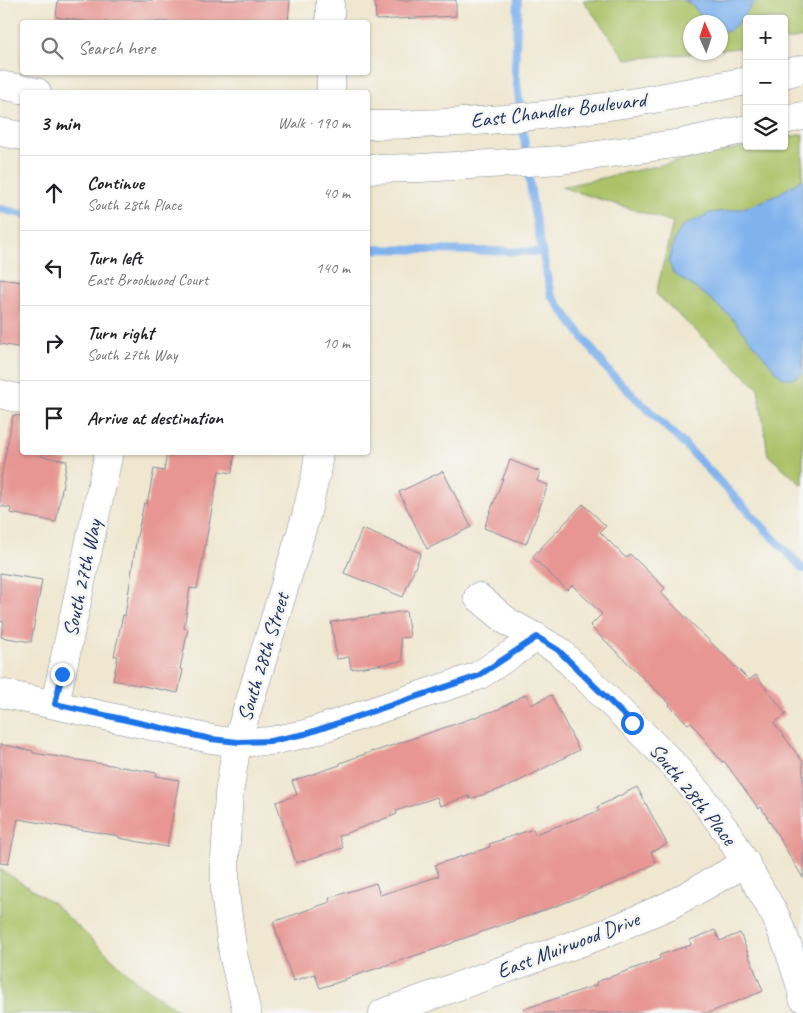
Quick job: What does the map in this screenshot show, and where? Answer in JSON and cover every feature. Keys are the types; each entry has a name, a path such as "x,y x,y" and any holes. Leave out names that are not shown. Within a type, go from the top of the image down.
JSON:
{"street":[{"path":"330,0 330,20"},
{"path":"788,73 803,70"},
{"path":"331,75 331,90"},
{"name":"East Chandler Boulevard","path":"370,125 426,124 566,112 616,106 743,82"},
{"path":"0,85 26,90"},
{"path":"788,119 803,116"},
{"name":"East Chandler Boulevard","path":"370,169 562,160 681,143 743,129"},
{"path":"0,132 20,136"},
{"path":"0,394 20,399"},
{"name":"South 27th Way","path":"55,704 108,455"},
{"name":"South 28th Street","path":"247,1013 233,954 225,893 229,794 238,742 306,516 319,455"},
{"name":"South 28th Place","path":"478,597 508,622 558,650 671,762 702,798 729,835 775,915 791,956 803,998"},
{"path":"0,693 211,739 238,742 270,741 305,734 478,676 537,637"},
{"name":"East Muirwood Drive","path":"383,1013 601,935 670,905 746,863"}],"green space":[{"path":"583,0 803,0 803,37 788,40 788,15 743,15 743,47 728,49 728,15 683,15 683,54 626,59"},
{"path":"803,134 803,485 768,455 758,388 656,294 673,222 561,187 743,147 743,150 788,150 788,137"},
{"path":"0,869 53,903 136,981 181,1013 0,1013"}],"water":[{"path":"683,0 756,0 739,22 729,31 728,15 701,15 691,4"},
{"path":"803,179 803,373 787,378 781,377 731,317 704,294 673,273 669,262 674,240 683,226 710,213 751,206 775,196"}],"building":[{"path":"58,0 290,0 288,20 76,20 56,17"},
{"path":"375,0 456,0 456,16 376,20"},
{"path":"0,279 20,282 20,348 0,344"},
{"path":"13,415 20,416 20,455 41,455 67,461 56,522 10,513 11,508 0,506 0,482"},
{"path":"167,455 235,455 232,473 219,471 197,589 190,588 184,628 188,629 180,669 183,670 178,693 113,680 118,656 114,656 123,615 125,616 144,503 147,504 154,469 164,471"},
{"path":"510,460 540,472 537,481 548,485 526,544 484,528"},
{"path":"443,471 471,527 427,549 399,492"},
{"path":"583,504 606,526 600,532 626,558 630,554 665,588 661,593 749,680 756,675 786,714 774,723 803,762 803,878 761,807 759,809 724,761 722,762 691,722 688,724 590,626 602,614 572,585 567,590 532,557"},
{"path":"362,529 421,553 403,597 344,573"},
{"path":"0,573 42,580 31,642 1,637 4,622 0,621"},
{"path":"406,611 410,637 400,638 403,661 351,669 349,657 337,659 331,622"},
{"path":"526,694 531,705 551,695 579,750 510,786 470,799 469,796 440,806 437,797 396,811 397,814 339,836 343,848 296,863 276,802 297,795 292,781 340,765 340,763 373,751 499,709"},
{"path":"0,744 33,751 33,753 157,773 156,776 179,780 167,847 119,838 119,836 18,819 8,864 0,863"},
{"path":"637,787 667,844 651,852 656,863 618,882 559,905 345,980 320,988 315,974 293,981 273,922 330,902 329,898 376,883 380,895 439,876 435,865 490,847 489,844 533,829 535,834 599,811 597,807"},
{"path":"715,930 720,941 740,933 763,991 708,1013 525,1013 524,1009 597,985 596,982 660,959 659,955 691,945 690,940"}],"waterway":[{"path":"518,0 515,69 533,206 551,295 610,373 686,446 803,569"},
{"path":"0,209 20,214"},
{"path":"370,249 542,252"}],"route":[{"path":"62,674 55,704 211,739 238,742 270,741 305,734 478,676 537,637 558,650 632,723"}]}
